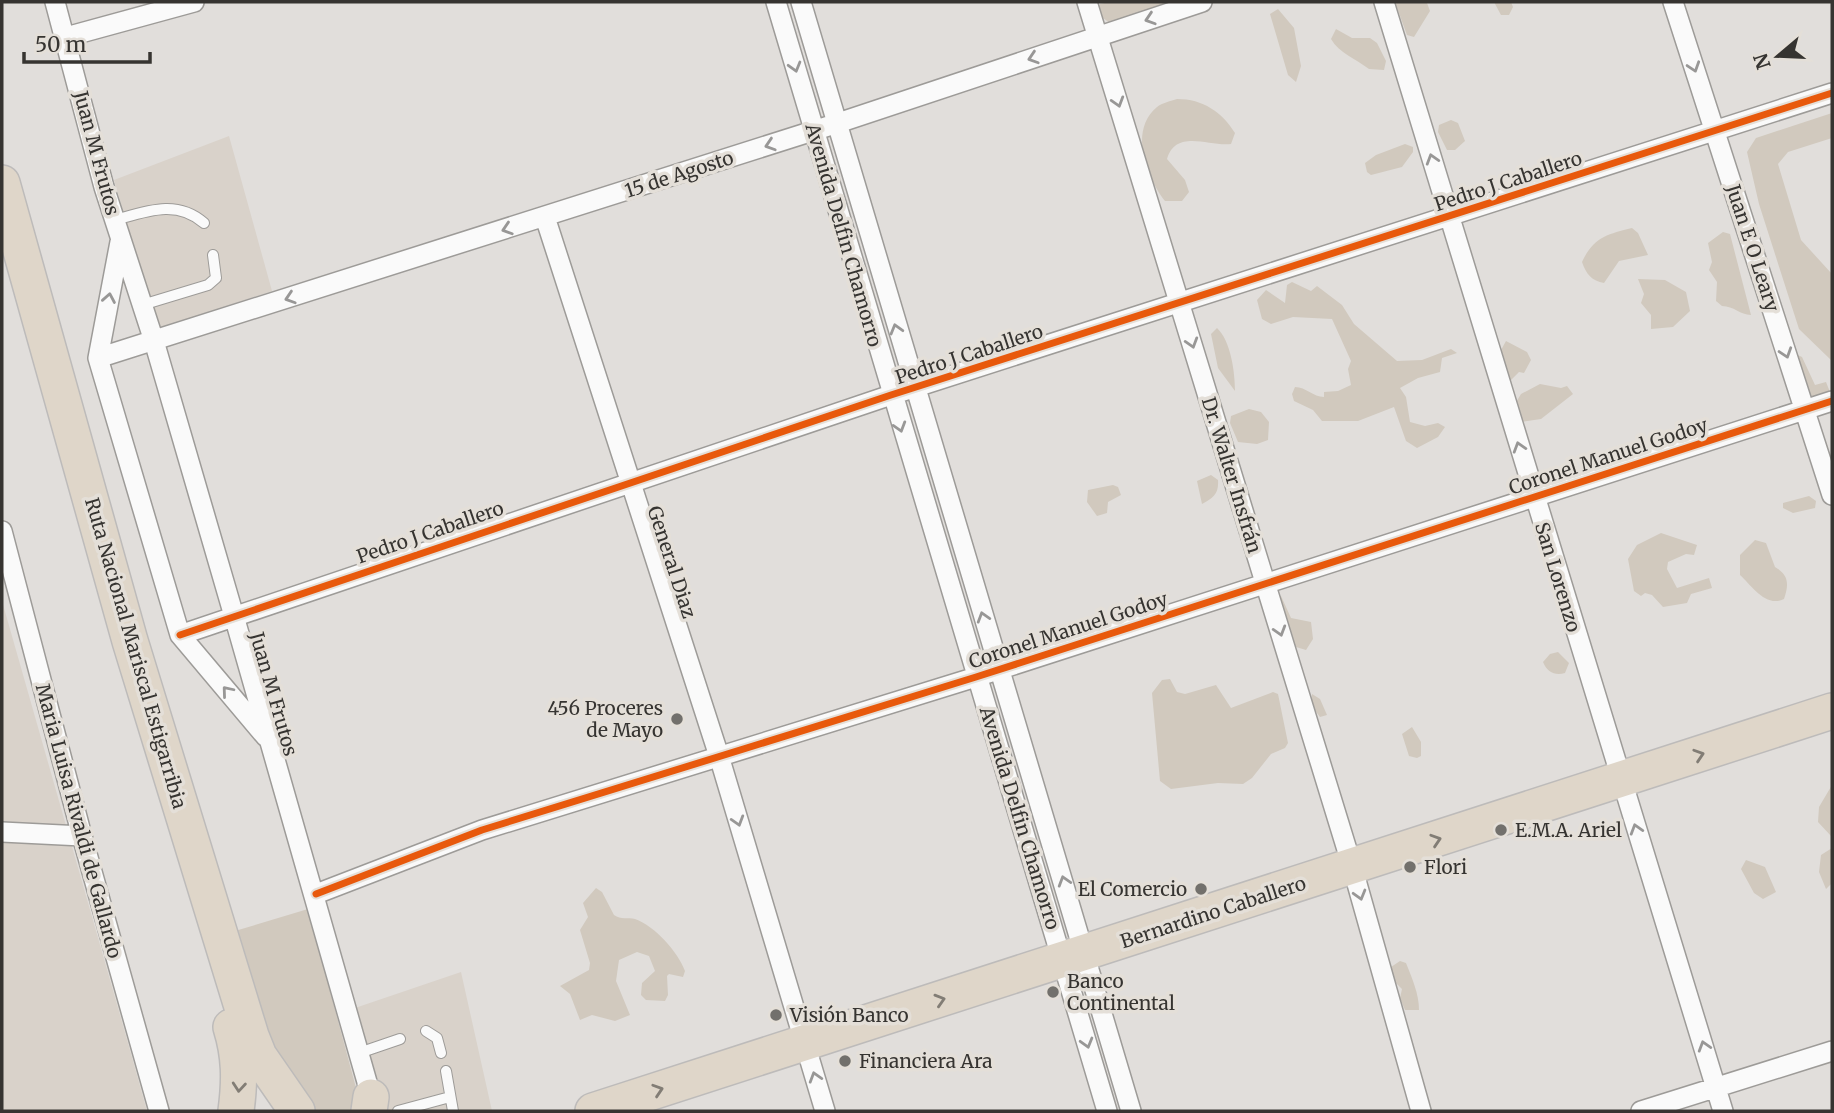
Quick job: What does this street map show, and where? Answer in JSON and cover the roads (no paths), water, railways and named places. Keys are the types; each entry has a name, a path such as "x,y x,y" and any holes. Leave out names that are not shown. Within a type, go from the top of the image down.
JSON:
{"highway":[{"name":"Ruta Nacional Mariscal Estigarribia","path":"2,183 130,640 247,1023 259,1056 297,1111"},
{"name":"Ruta Nacional Mariscal Estigarribia","path":"2,244 237,1048 240,1080 236,1111"},
{"name":"Bernardino Caballero","path":"593,1111 1075,958 1832,711"}],"street":[{"name":"Juan M Frutos","path":"55,2 118,229 154,341 316,894 359,1053 378,1108"},
{"path":"66,37 194,2"},
{"name":"Avenida Delfin Chamorro","path":"776,2 976,677 1131,1111"},
{"name":"Avenida Delfin Chamorro","path":"801,2 913,388 999,669 1075,958 1107,1111"},
{"name":"Dr. Walter Insfrán","path":"1087,2 1352,866 1421,1111"},
{"name":"15 de Agosto","path":"98,358 814,131 1202,2"},
{"name":"San Lorenzo","path":"1384,2 1723,1111"},
{"name":"Juan E O Leary","path":"1673,2 1832,495"},
{"name":"Pedro J Caballero","path":"180,635 628,481 1832,93"},
{"name":"General Diaz","path":"545,217 628,481 719,756 825,1111"},
{"path":"118,229 98,358 180,635 271,743"},
{"name":"Coronel Manuel Godoy","path":"316,894 482,830 976,677 1832,401"},
{"name":"Maria Luisa Rivaldi de Gallardo","path":"2,531 82,836 159,1111"},
{"path":"2,832 82,836"},
{"path":"1641,1111 1832,1051"}],"lane":[{"path":"118,229 172,208 192,212 204,223"},
{"path":"142,305 208,285 216,278 213,255"},
{"path":"426,1031 437,1038 441,1053"},
{"path":"359,1053 400,1039"},
{"path":"446,1071 453,1111"},
{"path":"378,1108 450,1097"}],"place":[{"name":"456 Proceres de Mayo","path":"677,719"},
{"name":"E.M.A. Ariel","path":"1501,830"},
{"name":"Flori","path":"1410,867"},
{"name":"El Comercio","path":"1201,889"},
{"name":"Banco Continental","path":"1053,992"},
{"name":"Visión Banco","path":"776,1015"},
{"name":"Financiera Ara","path":"845,1061"}]}
